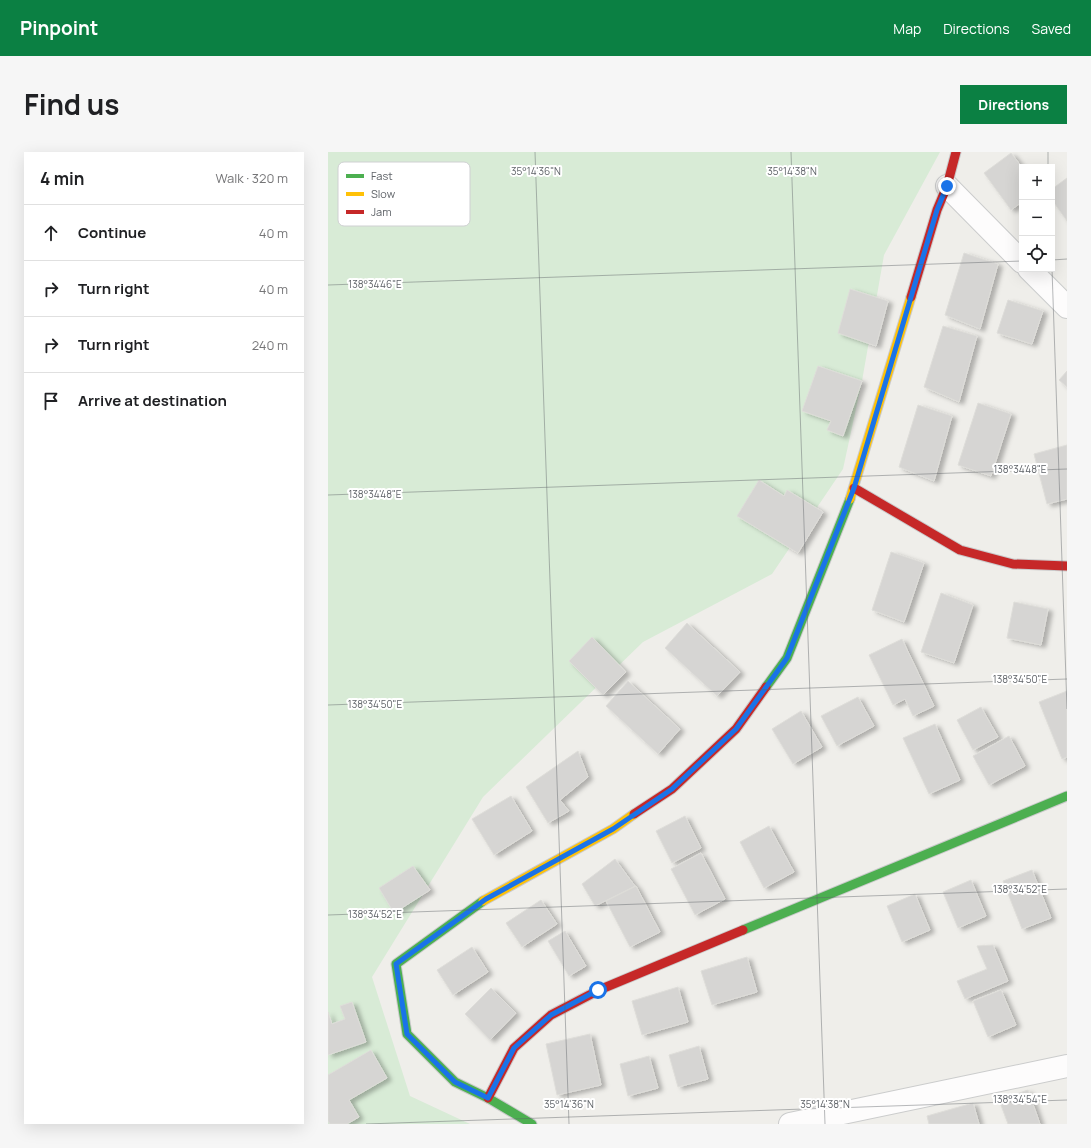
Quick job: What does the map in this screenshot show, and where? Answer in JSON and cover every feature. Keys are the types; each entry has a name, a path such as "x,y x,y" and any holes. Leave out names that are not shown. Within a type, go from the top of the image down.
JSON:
{"street":[{"path":"532,1124 488,1098 455,1082 407,1034 396,964 486,899 613,829 672,789 736,729 787,658 854,488 937,210 947,186 956,152"},
{"path":"947,186 1019,259"},
{"path":"1032,272 1067,307"},
{"path":"854,488 960,550 1013,564 1067,566"},
{"path":"488,1098 514,1048 551,1015 598,990 1067,796"},
{"path":"790,1124 1067,1066"}],"green space":[{"path":"328,152 940,152 884,255 862,381 843,469 772,574 643,642 483,797 372,977 410,1096 470,1124 328,1124"}],"building":[{"path":"1011,153 1020,164 1019,204 1011,210 984,173"},
{"path":"1067,178 1067,221 1055,204 1055,187"},
{"path":"964,253 998,264 980,329 945,315"},
{"path":"850,289 888,301 876,346 838,333"},
{"path":"1008,300 1043,311 1032,344 997,333"},
{"path":"943,326 977,336 959,402 924,387"},
{"path":"818,366 862,381 843,436 827,430 831,421 802,411"},
{"path":"1067,371 1067,387 1059,380"},
{"path":"978,403 1011,414 991,476 958,465"},
{"path":"918,405 952,416 934,481 899,467"},
{"path":"1067,445 1067,499 1047,504 1034,454"},
{"path":"759,480 784,496 787,490 823,512 798,553 737,516"},
{"path":"891,552 924,563 904,622 872,610"},
{"path":"941,593 973,605 954,663 921,652"},
{"path":"1014,602 1048,609 1041,645 1007,638"},
{"path":"687,623 740,672 717,696 665,648"},
{"path":"592,637 626,672 603,695 569,661"},
{"path":"902,639 934,706 913,716 905,699 893,705 869,655"},
{"path":"628,681 680,729 658,754 606,706"},
{"path":"1067,691 1067,757 1062,759 1039,702"},
{"path":"858,697 874,726 837,746 821,716"},
{"path":"981,707 998,737 973,750 957,720"},
{"path":"801,711 822,747 793,764 772,729"},
{"path":"935,724 960,780 929,794 903,738"},
{"path":"1009,736 1025,766 989,785 973,756"},
{"path":"578,751 588,777 560,800 569,811 548,823 526,787"},
{"path":"511,796 532,831 494,855 472,819"},
{"path":"685,816 701,848 672,863 656,831"},
{"path":"769,826 794,872 764,888 740,842"},
{"path":"701,853 725,899 695,915 671,869"},
{"path":"615,859 635,886 595,906 582,884"},
{"path":"413,866 430,890 394,913 379,888"},
{"path":"1032,870 1051,918 1022,929 1003,881"},
{"path":"971,880 986,916 958,928 943,892"},
{"path":"636,886 660,932 630,947 606,901"},
{"path":"915,894 930,930 902,942 887,906"},
{"path":"541,900 557,924 522,947 506,923"},
{"path":"565,931 586,966 569,976 548,941"},
{"path":"993,945 1008,981 965,999 957,981 987,969 977,946"},
{"path":"472,947 488,972 453,995 437,970"},
{"path":"747,957 757,992 712,1005 701,971"},
{"path":"678,987 688,1022 642,1035 632,1001"},
{"path":"491,988 516,1013 490,1040 465,1014"},
{"path":"1001,990 1016,1025 988,1037 973,1001"},
{"path":"352,1002 366,1042 328,1055 328,1012 332,1024 345,1019 340,1006"},
{"path":"590,1034 601,1085 557,1095 546,1044"},
{"path":"699,1046 708,1079 678,1087 669,1055"},
{"path":"371,1050 387,1078 349,1100 359,1117 347,1124 330,1124 328,1121 328,1075"},
{"path":"649,1056 658,1088 628,1096 620,1064"},
{"path":"1028,1090 1040,1124 1008,1124 999,1100"},
{"path":"973,1103 979,1124 929,1124 927,1116"}],"traffic: fast":[{"path":"766,687 787,658 850,499"},
{"path":"743,930 1067,796"},
{"path":"483,901 396,964 407,1034 455,1082 488,1098 532,1124"}],"traffic: slow":[{"path":"850,499 911,297"},
{"path":"483,901 613,829 634,814"}],"traffic: jam":[{"path":"911,297 937,210 947,186 956,152"},
{"path":"854,488 960,550 1013,564 1067,566"},
{"path":"634,814 672,789 736,729 766,687"},
{"path":"488,1098 514,1048 551,1015 599,990 743,930"}],"route":[{"path":"598,990 551,1015 514,1048 488,1098 455,1082 407,1034 396,964 486,899 613,829 672,789 736,729 787,658 854,488 937,210 947,186"}]}
